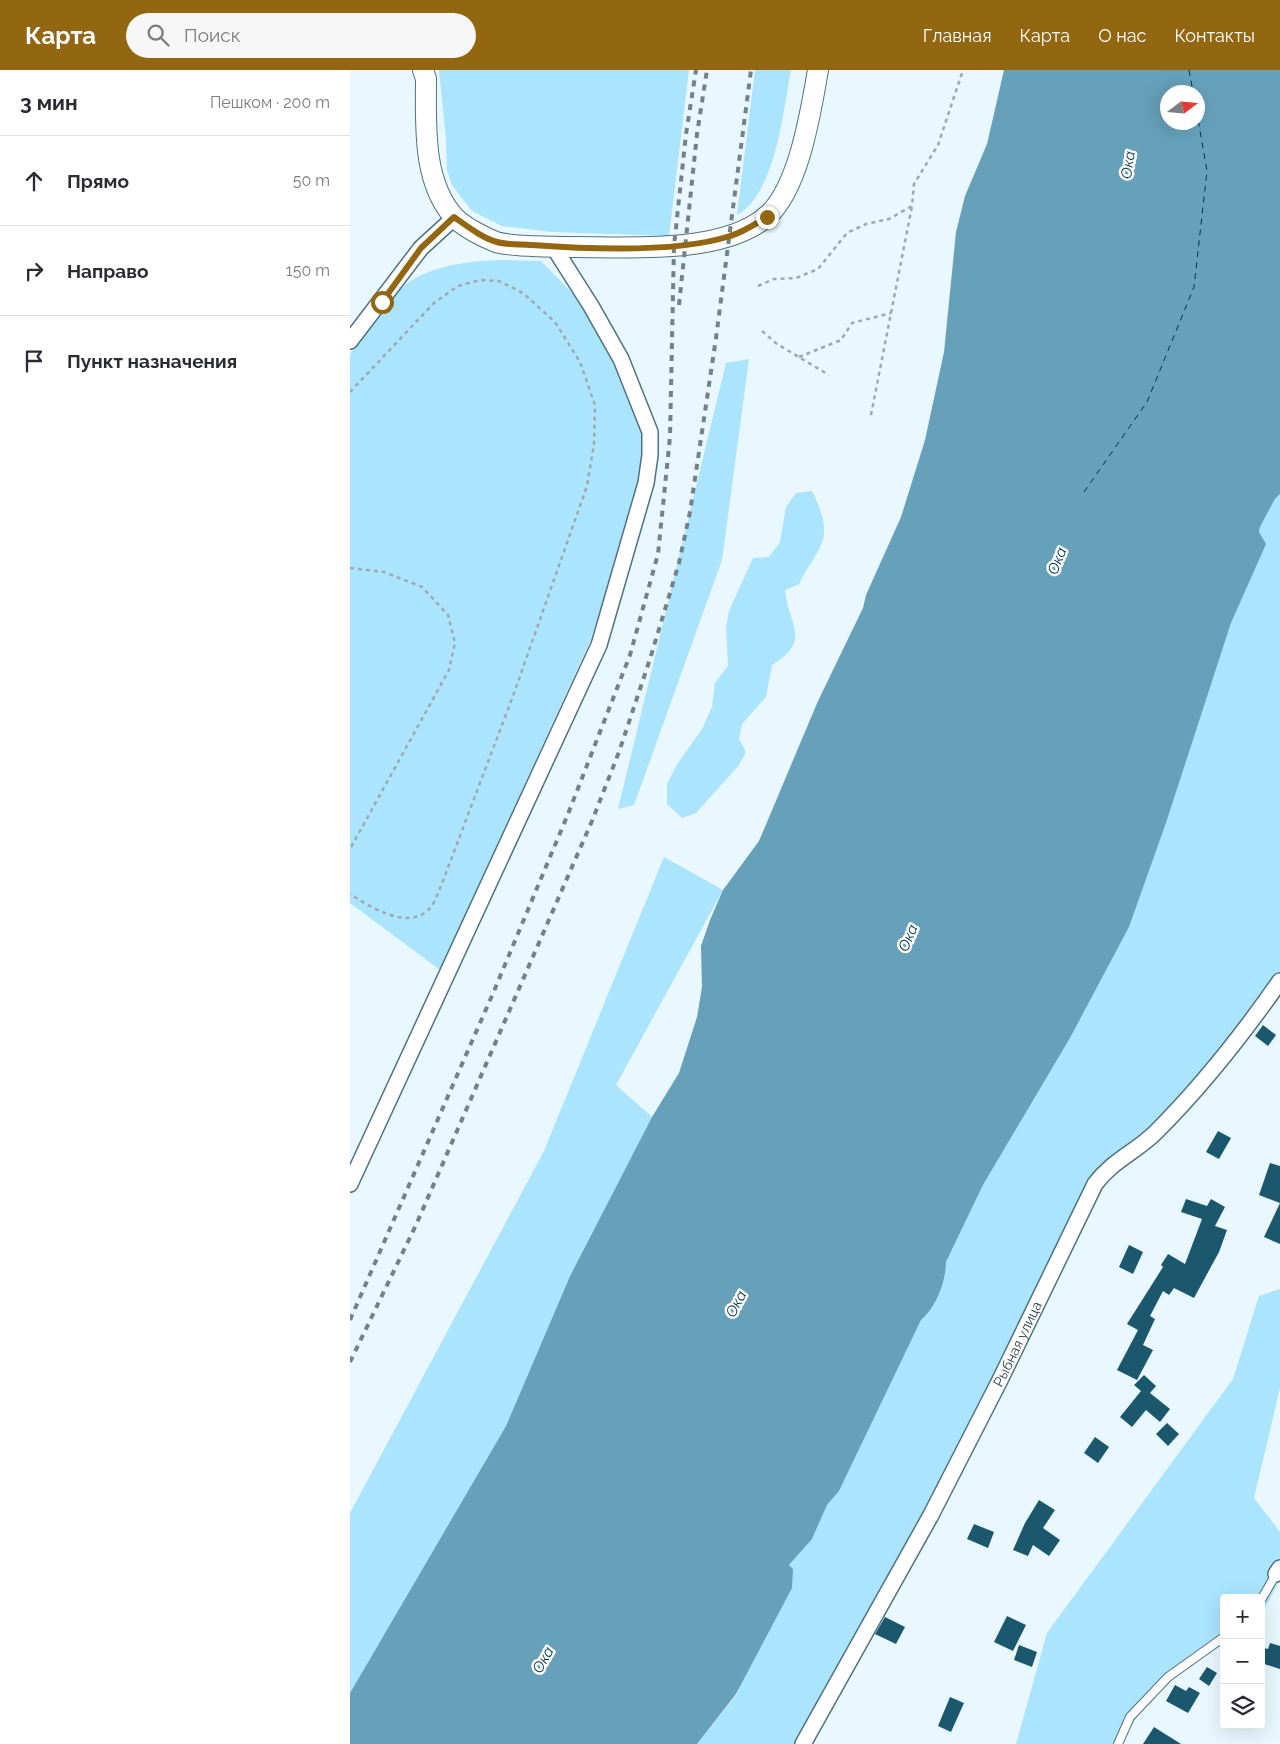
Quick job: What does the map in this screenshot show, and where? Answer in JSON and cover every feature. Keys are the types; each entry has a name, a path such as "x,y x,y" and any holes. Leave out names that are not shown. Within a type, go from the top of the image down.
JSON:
{"main road":[{"path":"423,70 426,79 426,139 437,190 454,217 471,229 497,242 553,246 674,246 729,237 746,230 767,217 786,191 806,140 818,70"}],"street":[{"path":"350,342 421,248 454,217"},
{"path":"350,1184 599,645 646,484 650,455 650,432 621,359 591,306 553,246"},
{"name":"Рыбная улица","path":"803,1744 935,1507 1096,1184 1106,1170 1138,1148 1164,1124 1251,1022 1280,981"}],"lane":[{"path":"1265,1594 1278,1571"},
{"path":"1118,1744 1130,1717 1168,1677 1221,1639"}],"path":[{"path":"871,415 912,206 914,184 938,145 963,70"},
{"path":"758,286 774,280 796,278 818,269 847,232 866,224 889,219 912,206"},
{"path":"350,392 434,303 458,286 480,280 499,281 523,293 555,322 580,362 594,404 594,444 587,486 533,641 441,886 430,908 415,917 396,917 375,910 350,894"},
{"path":"799,357 841,340 852,323 891,313"},
{"path":"762,331 778,344 829,375"},
{"path":"350,568 384,572 422,587 448,615 454,643 449,670 350,849"}],"shaded area":[{"path":"439,70 689,70 669,236 552,232 502,226 472,211 452,185 447,170"},
{"path":"755,70 791,70 781,128 769,170 761,189 750,204 737,215"},
{"path":"502,260 541,261 585,306 614,358 643,433 645,458 641,481 590,641 440,970 350,903 350,354 386,304 403,286 412,280 434,270 456,264"},
{"path":"749,359 722,560 634,805 618,809 726,363"},
{"path":"812,491 818,504 824,532 819,550 799,584 785,590 795,631 795,640 792,648 772,665 766,697 742,724 739,739 746,752 739,765 696,813 682,818 667,804 667,784 676,766 702,729 712,707 715,683 728,666 726,628 729,611 753,558 769,557 780,542 786,507 796,493"},
{"path":"1280,494 1280,989 1109,1172 807,1744 697,1744 737,1694 789,1565 812,1539 827,1505 839,1491 921,1320 936,1301 942,1286 946,1262 983,1185 1070,1038 1129,927 1166,823 1231,623 1265,545 1259,532 1260,527 1275,499"},
{"path":"664,857 723,890 616,1085 652,1117 570,1276 506,1426 350,1693 350,1513 544,1151"},
{"path":"1280,1289 1280,1388 1254,1498 1280,1532 1280,1580 1265,1608 1265,1594 1220,1594 1220,1646 1165,1686 1141,1712 1121,1744 1016,1744 1047,1633 1233,1379 1259,1296"}],"water":[{"name":"Ока","path":"1004,70 1280,70 1280,494 1275,499 1260,527 1259,532 1266,544 1231,623 1166,823 1129,927 1070,1038 983,1185 946,1262 942,1286 936,1301 921,1320 839,1491 827,1505 812,1539 789,1565 793,1569 792,1588 736,1694 697,1744 350,1744 350,1693 506,1426 570,1276 652,1117 679,1073 697,1017 702,987 701,946 710,920 723,890 759,841 818,701 863,608 866,595 901,517 925,440 944,352 956,232 965,196 987,144"}],"building":[{"path":"1263,1025 1276,1035 1268,1046 1255,1036"},
{"path":"1218,1131 1231,1138 1219,1159 1206,1152"},
{"path":"1270,1163 1280,1166 1280,1203 1259,1195"},
{"path":"1186,1199 1207,1206 1211,1199 1225,1207 1215,1226 1227,1230 1219,1252 1194,1298 1174,1288 1169,1295 1163,1291 1150,1316 1155,1319 1143,1345 1153,1350 1137,1380 1117,1370 1138,1330 1127,1324 1163,1267 1161,1265 1168,1254 1185,1264 1202,1219 1181,1212"},
{"path":"1280,1203 1280,1244 1264,1237"},
{"path":"1129,1245 1143,1252 1133,1274 1119,1267"},
{"path":"1144,1375 1156,1386 1150,1393 1170,1409 1160,1422 1146,1410 1132,1427 1120,1417 1141,1391 1134,1385"},
{"path":"1167,1423 1179,1434 1168,1446 1156,1434"},
{"path":"1095,1437 1109,1447 1098,1463 1084,1453"},
{"path":"1039,1500 1055,1510 1043,1528 1060,1540 1049,1556 1033,1545 1028,1556 1013,1550 1025,1523"},
{"path":"974,1524 994,1532 988,1548 967,1539"},
{"path":"1007,1616 1026,1625 1013,1651 994,1642"},
{"path":"885,1617 905,1627 896,1644 875,1634"},
{"path":"1270,1643 1280,1646 1280,1669 1265,1664 1265,1648 1268,1649"},
{"path":"1019,1645 1037,1652 1032,1667 1014,1660"},
{"path":"1207,1667 1217,1673 1209,1686 1199,1679"},
{"path":"1175,1685 1186,1691 1189,1687 1200,1693 1188,1713 1166,1701"},
{"path":"950,1697 964,1703 951,1732 938,1726"},
{"path":"1154,1727 1181,1744 1143,1744"}],"ferry route":[{"path":"1189,70 1192,85"},
{"path":"1084,492 1147,402 1194,287 1207,171 1200,130"}],"railway":[{"path":"350,1320 494,991 568,814 630,655 658,554 670,437 674,246 686,134 696,70"},
{"path":"679,305 697,134 707,70"},
{"path":"350,1362 416,1225 592,821 619,752 650,659 679,563 690,512 716,338 751,70"}],"route":[{"path":"382,302 421,248 454,217 471,229 497,242 553,246 650,247 674,246 729,237 746,230 767,217"}]}
